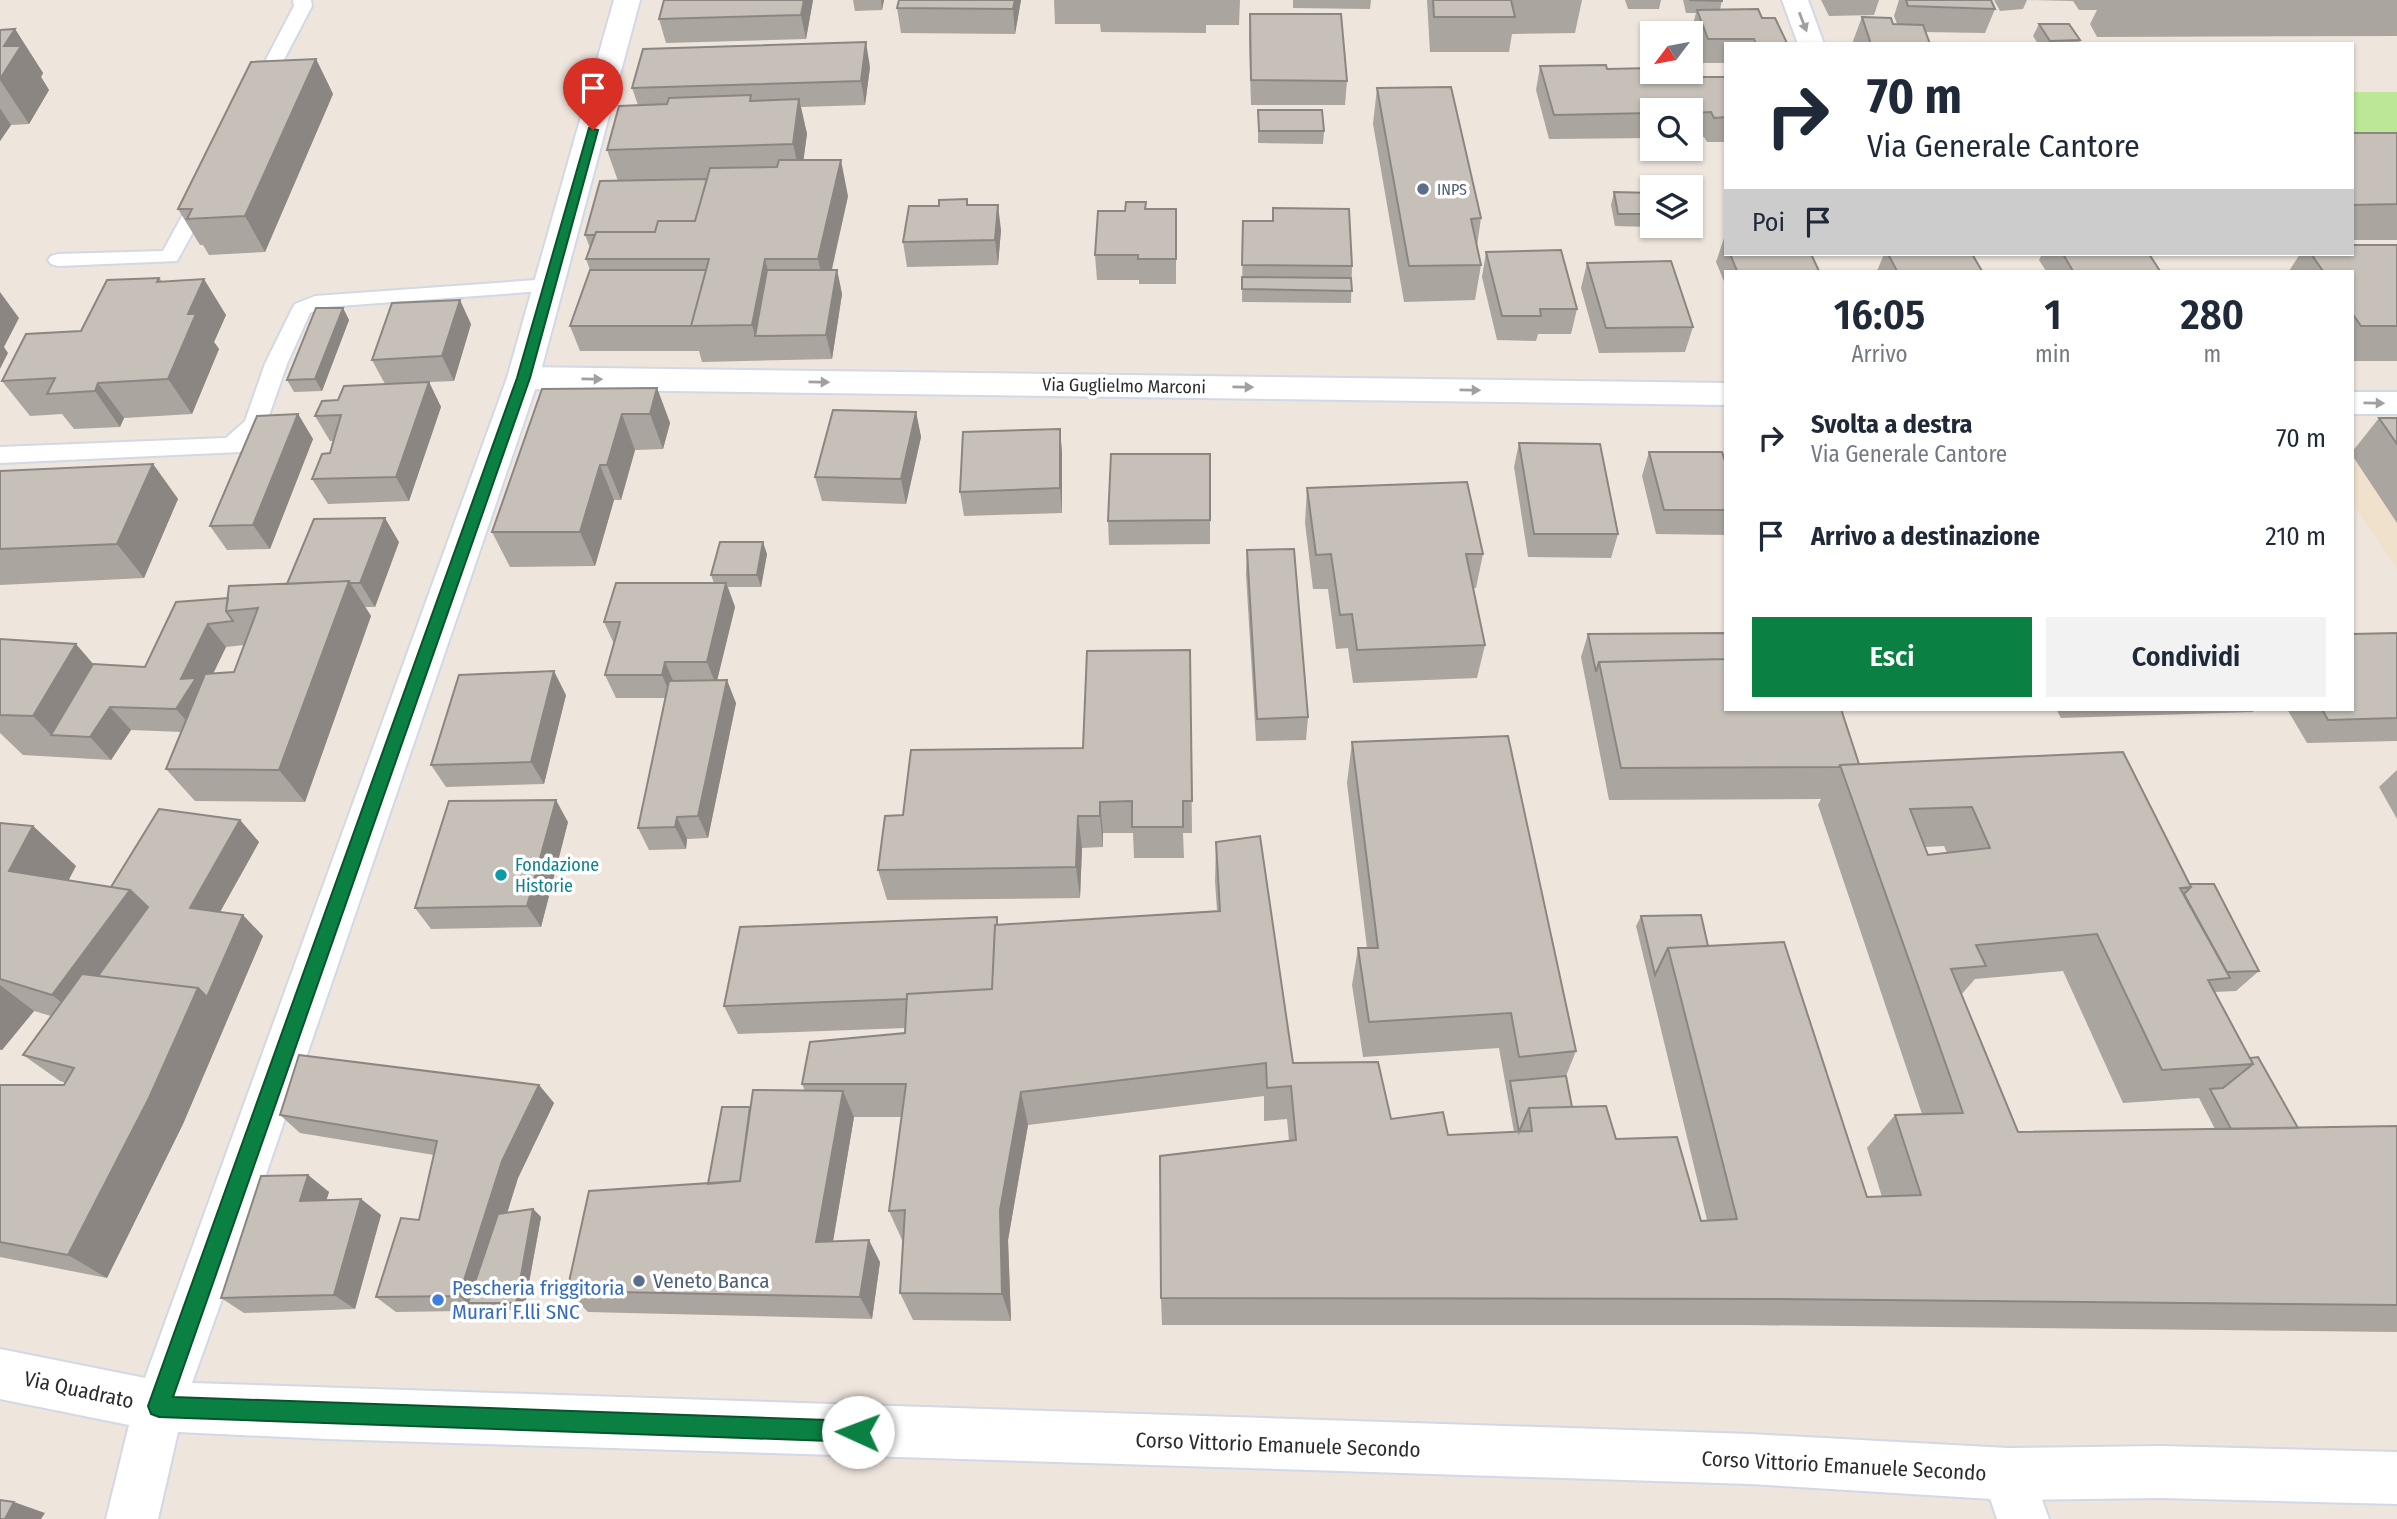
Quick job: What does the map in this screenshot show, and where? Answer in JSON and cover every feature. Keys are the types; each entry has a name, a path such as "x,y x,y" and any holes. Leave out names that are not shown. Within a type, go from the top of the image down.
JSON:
{"street":[{"path":"132,1519 159,1406 223,1233 523,378 627,0"},
{"path":"1794,0 1810,42"},
{"name":"Via Guglielmo Marconi","path":"523,378 1724,394"},
{"path":"2354,403 2397,403"},
{"name":"Via Quadrato","path":"0,1374 159,1406"},
{"name":"Corso Vittorio Emanuele Secondo","path":"159,1406 370,1416 1750,1460 2015,1497 2161,1472 2397,1478"}],"lane":[{"path":"246,113 303,6 302,0"},
{"path":"58,260 170,257 215,173"},
{"path":"0,455 232,446 255,424 276,364 302,309 321,301 550,285"}],"shaded area":[{"path":"2354,453 2397,454 2397,569 2354,506"}],"green space":[{"path":"2354,92 2397,92 2397,148 2354,148"}],"building":[{"path":"664,0 804,0 801,15 659,19"},
{"path":"899,0 1015,0 1013,9 897,8"},
{"path":"1433,0 1511,0 1515,17 1434,17"},
{"path":"1906,0 1991,0 1995,9 1908,6"},
{"path":"1758,9 1762,18 1775,18 1787,42 1708,39 1697,10"},
{"path":"1250,14 1341,14 1347,81 1251,80"},
{"path":"1862,17 1891,18 1893,24 1923,25 1929,42 1870,42"},
{"path":"2039,24 2069,24 2080,40 2050,41"},
{"path":"15,29 4,46 21,46 0,79 0,30"},
{"path":"866,42 861,81 632,88 643,49"},
{"path":"316,59 245,216 187,219 192,209 178,209 251,62"},
{"path":"1606,65 1607,69 1640,68 1640,84 1703,84 1703,77 1724,77 1724,117 1714,118 1711,112 1703,112 1703,98 1640,98 1640,113 1554,115 1540,66"},
{"name":"INPS","path":"1451,87 1481,218 1471,219 1481,265 1409,266 1377,88"},
{"path":"751,95 750,101 799,99 793,144 607,150 619,106 667,104 669,98"},
{"path":"1258,110 1322,110 1324,131 1259,131"},
{"path":"2354,133 2397,133 2397,204 2354,205"},
{"path":"779,160 841,160 818,259 765,259 752,325 691,326 709,259 586,259 596,232 655,232 658,221 695,221 710,168 777,167"},
{"path":"707,179 695,221 658,221 655,232 596,232 595,235 585,235 600,181"},
{"path":"1614,192 1640,193 1640,214 1618,214"},
{"path":"967,199 967,205 998,205 995,240 903,242 909,206 939,206 939,200"},
{"path":"1126,202 1146,202 1145,209 1176,209 1176,259 1138,259 1138,255 1095,255 1098,211 1125,211"},
{"path":"1273,208 1349,209 1352,266 1242,265 1243,221 1273,221"},
{"path":"2354,245 2397,245 2397,326 2361,326 2354,316 2354,270 2322,270 2312,256 2354,256"},
{"path":"1561,250 1577,309 1540,309 1541,316 1502,316 1486,252"},
{"path":"1731,256 1812,256 1819,270 1737,270"},
{"path":"1889,256 1973,256 1981,270 1896,270"},
{"path":"2064,256 2150,256 2159,270 2072,270"},
{"path":"1671,261 1693,327 1606,328 1587,263"},
{"path":"590,270 706,270 691,326 570,326"},
{"path":"767,270 837,270 826,335 755,336"},
{"path":"1242,277 1351,278 1352,291 1242,289"},
{"path":"159,278 157,282 204,279 188,314 196,314 168,379 98,383 95,391 47,394 55,378 2,381 26,334 81,331 107,280"},
{"path":"460,300 442,356 372,360 392,303"},
{"path":"316,308 343,308 315,379 287,380"},
{"path":"429,382 396,477 312,479 322,454 330,453 341,415 315,416 322,401 338,400 344,386"},
{"path":"657,388 650,414 622,414 607,465 600,465 580,532 492,532 542,389"},
{"path":"833,410 916,412 901,479 815,477"},
{"path":"298,414 253,525 210,526 257,416"},
{"path":"2379,418 2397,418 2397,444"},
{"path":"1060,429 1060,488 960,492 963,432"},
{"path":"1519,443 1600,444 1618,534 1534,534"},
{"path":"1649,452 1722,452 1724,510 1664,510"},
{"path":"1111,454 1210,454 1210,520 1108,521"},
{"path":"153,464 117,544 0,549 0,471"},
{"path":"1467,482 1483,554 1466,554 1485,645 1357,650 1352,614 1340,615 1331,554 1316,555 1307,488"},
{"path":"385,518 360,583 349,581 287,584 314,519"},
{"path":"720,542 763,542 757,575 711,575"},
{"path":"1294,549 1308,717 1257,719 1247,550"},
{"path":"349,581 279,770 166,769 205,674 234,672 258,608 226,611 229,586"},
{"path":"616,583 726,583 707,662 665,662 662,675 605,675 620,622 604,622"},
{"path":"228,598 226,611 233,621 208,624 181,679 196,678 176,709 110,707 90,737 51,735 93,664 145,667 176,602"},
{"path":"1724,633 1724,659 1599,662 1596,672 1588,634"},
{"path":"2397,633 2397,718 2328,720 2323,711 2354,711 2354,634"},
{"path":"0,639 76,644 33,716 0,715"},
{"path":"1190,650 1192,801 1183,801 1183,827 1132,827 1132,801 1100,802 1100,816 1078,816 1076,867 878,870 885,816 903,815 911,750 1083,748 1087,651"},
{"path":"1724,659 1724,711 1842,711 1859,764 1839,767 1621,768 1599,662"},
{"path":"554,671 531,762 431,765 459,675"},
{"path":"727,680 698,816 677,817 675,827 638,828 669,681"},
{"path":"1508,736 1576,1051 1519,1057 1511,1013 1369,1022 1358,948 1378,948 1352,742"},
{"path":"2123,752 2191,887 2180,888 2230,978 2208,980 2253,1064 2162,1070 2097,934 1976,945 1986,966 1951,969 2018,1132 2397,1126 2397,1305 1767,1299 1161,1298 1160,1156 1296,1140 1291,1086 1267,1088 1266,1063 1021,1092 1000,1210 1002,1294 900,1293 905,1210 889,1211 906,1084 802,1084 810,1042 905,1033 907,994 992,989 995,925 1220,911 1216,842 1260,836 1293,1063 1378,1062 1391,1119 1443,1112 1448,1135 1532,1131 1529,1108 1606,1106 1616,1139 1677,1137 1701,1221 1737,1219 1668,948 1784,942 1867,1197 1921,1195 1895,1115 1963,1113 1840,765","holes":["1972,807 1990,848 1928,855 1910,809"]},
{"name":"Fondazione Historie","path":"556,800 527,906 415,908 449,801"},
{"path":"159,809 240,820 190,908 243,915 207,997 198,988 98,976 148,907 130,890 111,887"},
{"path":"0,823 33,826 9,871 130,890 52,995 0,979"},
{"path":"2190,884 2214,884 2259,971 2227,972 2184,894 2191,887"},
{"path":"1701,915 1708,946 1668,948 1655,975 1641,916"},
{"path":"997,917 992,989 907,994 907,999 724,1006 740,927"},
{"path":"82,974 198,988 149,1098 68,1255 0,1242 0,1085 64,1085 74,1068 23,1055"},
{"path":"299,1055 539,1085 502,1161 459,1296 376,1297 401,1218 419,1220 437,1141 280,1115"},
{"path":"2258,1057 2298,1128 2231,1129 2210,1089 2223,1088 2253,1064 2250,1058"},
{"path":"1566,1076 1572,1107 1529,1108 1519,1132 1510,1081"},
{"path":"753,1090 843,1091 816,1242 869,1240 860,1297 567,1291 589,1191 740,1181"},
{"path":"722,1107 750,1107 740,1181 708,1184"},
{"path":"308,1175 300,1201 361,1199 334,1295 221,1298 261,1176"},
{"path":"533,1209 516,1303 468,1303 498,1214"},
{"path":"0,1500 14,1502 5,1519 0,1519"}],"place":[{"name":"INPS","path":"1423,189"},
{"name":"Fondazione Historie","path":"501,875"},
{"name":"Veneto Banca","path":"639,1281"},
{"name":"Pescheria friggitoria Murari F.lli SNC","path":"438,1300"}],"route":[{"path":"593,130 523,378 227,1221 159,1406 858,1432"}]}
